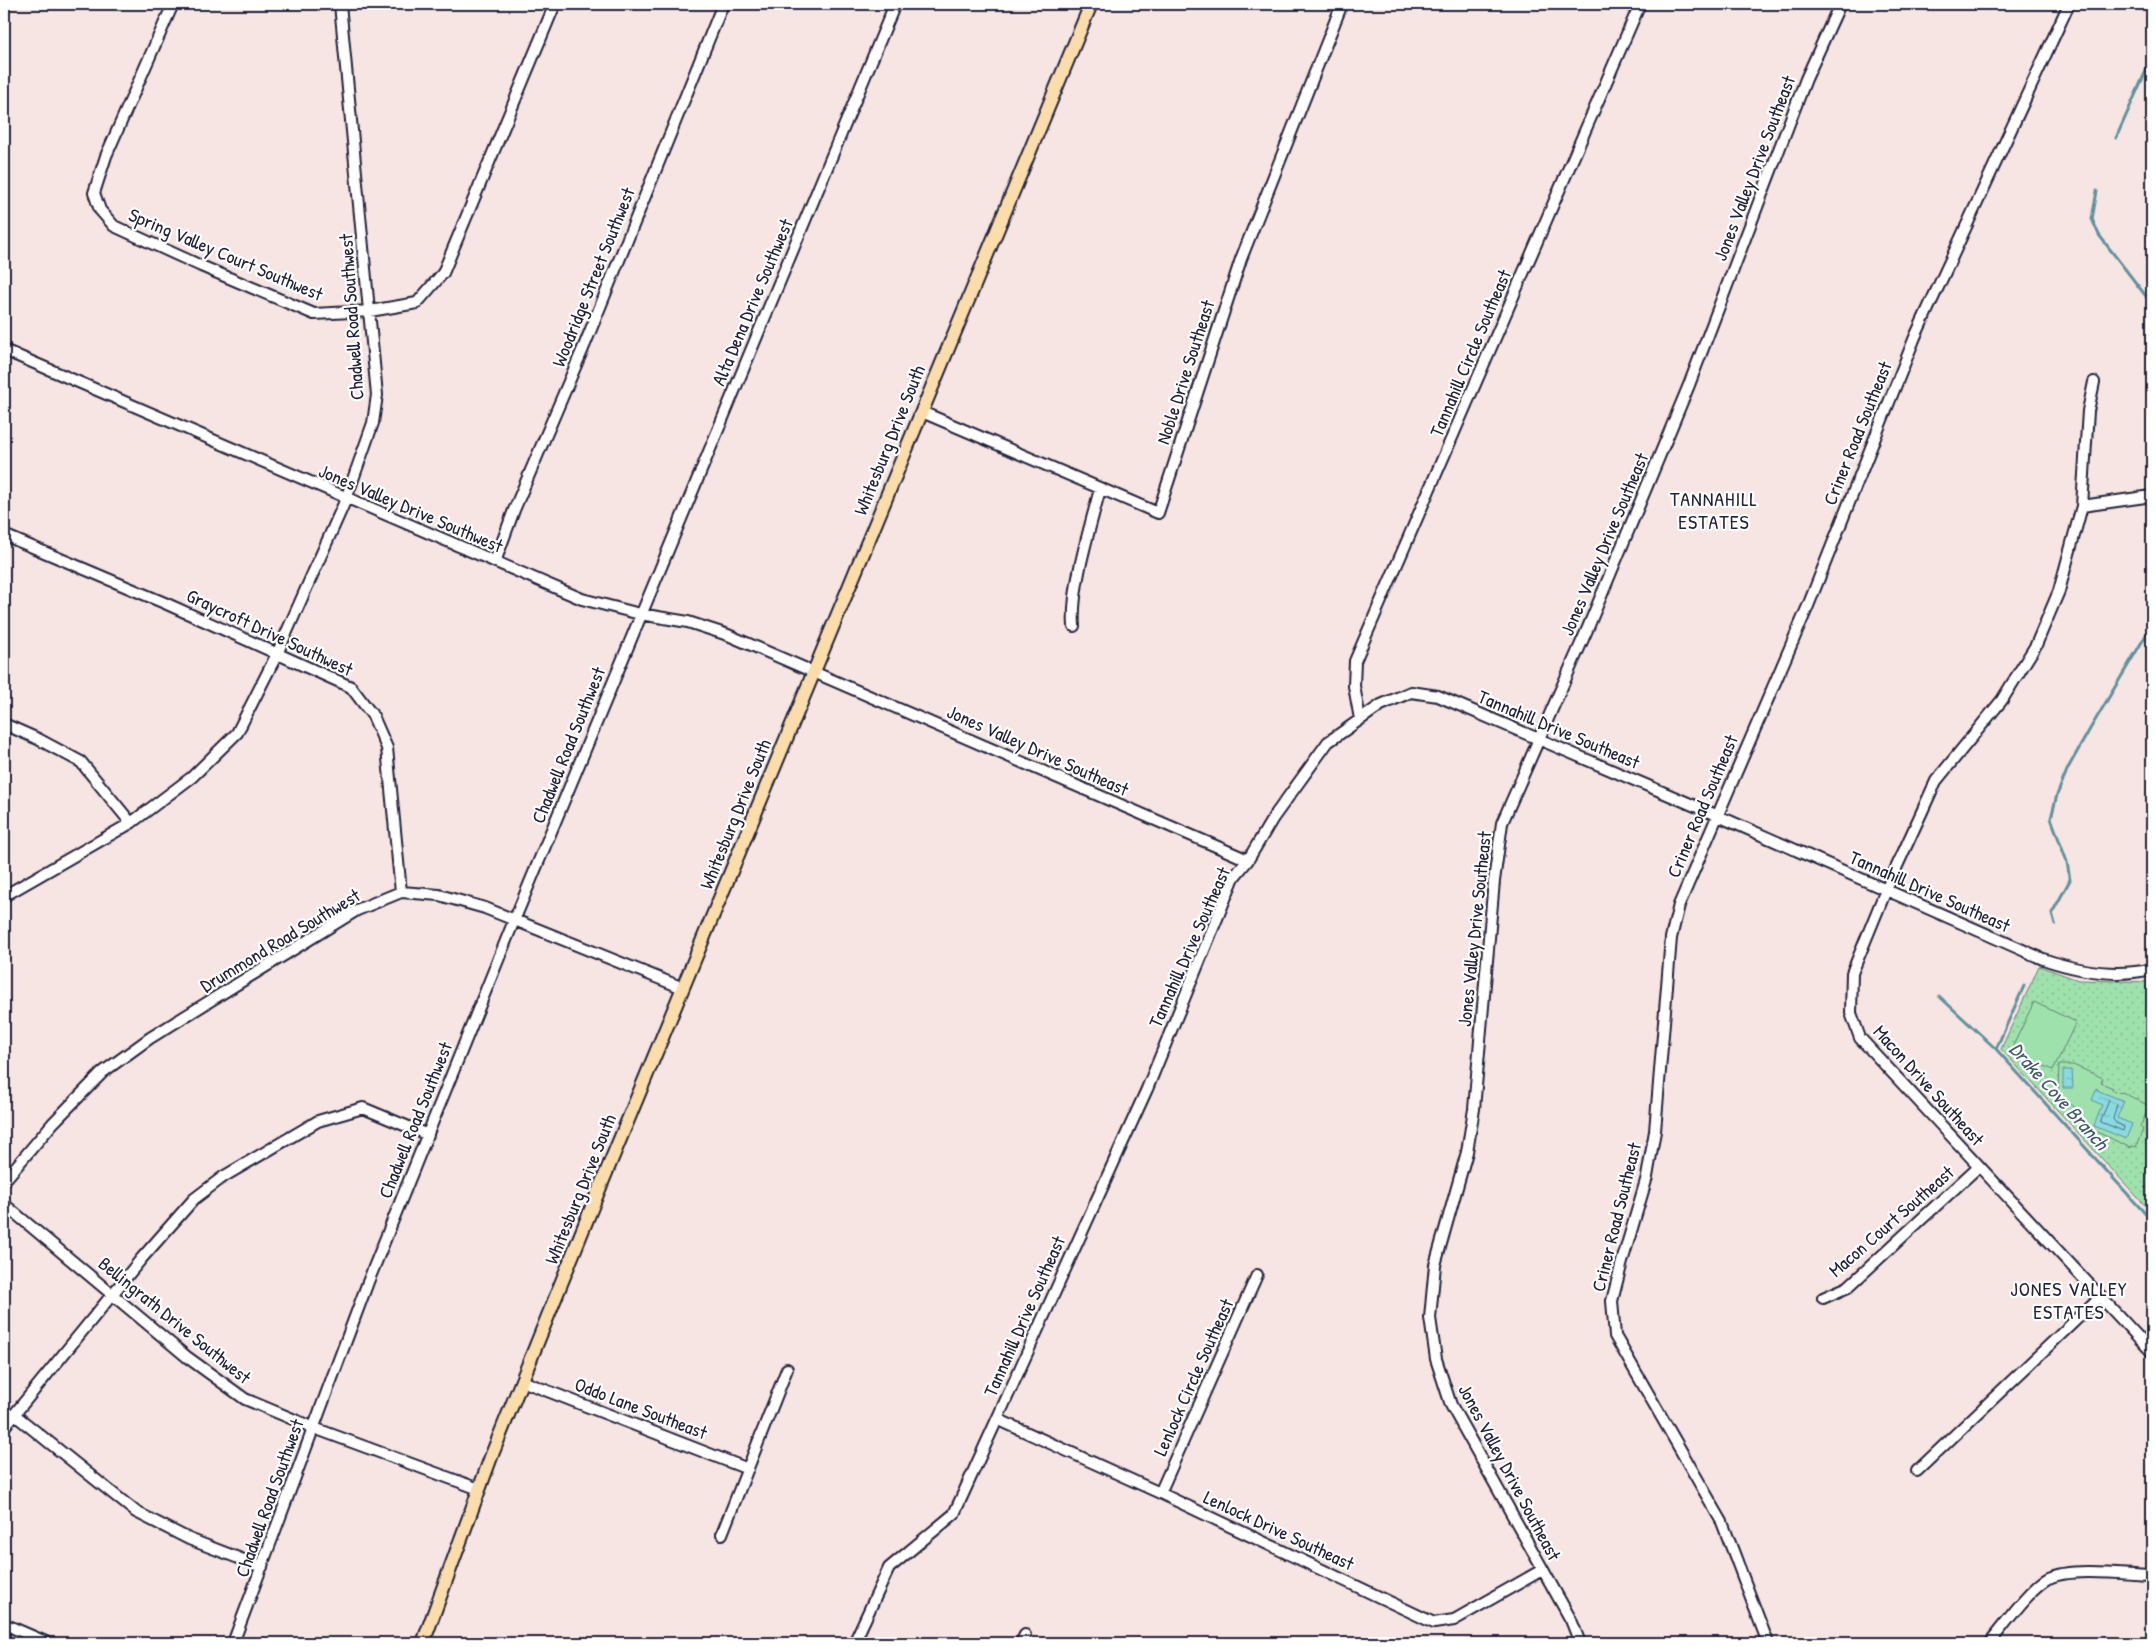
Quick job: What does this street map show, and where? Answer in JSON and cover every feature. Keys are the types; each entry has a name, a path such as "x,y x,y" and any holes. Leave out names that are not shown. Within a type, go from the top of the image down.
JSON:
{"main road":[{"name":"Whitesburg Drive South","path":"423,1643 479,1489 522,1381 1091,4"}],"street":[{"name":"Spring Valley Court Southwest","path":"174,4 106,156 94,193 100,210 114,226 201,266 314,314 370,311 417,302 443,273 556,4"},
{"name":"Chadwell Road Southwest","path":"4,896 131,823 192,777 237,733 277,654 346,499 374,423 377,395 340,4"},
{"name":"Woodridge Street Southwest","path":"495,562 514,510 585,344 723,4"},
{"name":"Alta Dena Drive Southwest","path":"640,614 895,4"},
{"name":"Noble Drive Southeast","path":"922,412 1158,513 1241,259 1342,4"},
{"name":"Tannahill Circle Southeast","path":"1360,719 1354,686 1355,661 1640,4"},
{"name":"Jones Valley Drive Southeast","path":"1580,1643 1571,1620 1451,1405 1436,1359 1430,1318 1435,1266 1465,1160 1474,1109 1494,881 1502,823 1689,385 1806,79 1840,4"},
{"name":"Criner Road Southeast","path":"1768,1643 1722,1522 1615,1336 1612,1302 1647,1177 1656,1130 1671,938 1678,905 1808,606 1862,466 1915,337 2069,4"},
{"name":"Jones Valley Drive Southwest","path":"4,350 346,499 582,599 640,614 688,622 720,633 814,672"},
{"name":"Macon Drive Southeast","path":"2094,382 2088,411 2082,506 2059,592 2036,645 2002,700 1936,781 1886,890 1852,973 1851,1013 1860,1038 2152,1352"},
{"path":"1074,626 1080,570 1100,489"},
{"path":"2082,506 2152,496"},
{"name":"Graycroft Drive Southwest","path":"4,535 166,604 351,687 373,716 387,748 402,892"},
{"name":"Chadwell Road Southwest","path":"233,1643 368,1282 640,614"},
{"name":"Jones Valley Drive Southeast","path":"814,672 1248,860"},
{"name":"Tannahill Drive Southeast","path":"854,1643 889,1568 954,1514 1147,1089 1234,877 1248,860 1273,818 1328,742 1381,705 1411,692 1438,696 1716,815 2043,959 2072,969 2104,973 2152,969"},
{"path":"4,724 38,739 81,762 131,823"},
{"name":"Drummond Road Southwest","path":"4,1181 53,1123 103,1072 150,1038 357,910 402,892 439,895 485,908 683,988"},
{"path":"4,1427 194,1199 223,1177 318,1121 363,1108 428,1134"},
{"name":"Macon Court Southeast","path":"1823,1298 1848,1287 1979,1166"},
{"name":"Bellingrath Drive Southwest","path":"4,1204 188,1357 245,1399 314,1428 479,1489"},
{"name":"Lenlock Circle Southeast","path":"1160,1493 1257,1275"},
{"path":"1917,1471 2101,1296"},
{"path":"722,1534 787,1369"},
{"name":"Oddo Lane Southeast","path":"522,1381 748,1469"},
{"path":"15,1415 136,1512 189,1539 262,1567"},
{"name":"Lenlock Drive Southeast","path":"997,1419 1160,1493 1434,1623 1454,1620 1542,1570"},
{"path":"1989,1643 2028,1596 2049,1578 2073,1572 2152,1575"},
{"path":"4,1624 48,1643"}],"green space":[{"path":"2039,966 2078,980 2152,982 2152,1213 2001,1049"},
{"path":"2034,1002 2076,1022 2053,1070 2011,1050"},
{"path":"2059,1065 2073,1065 2103,1078 2101,1083 2113,1088 2112,1090 2122,1092 2149,1106 2140,1127 2143,1129 2136,1147 2132,1146 2131,1148 2076,1122 2080,1112 2058,1093"}],"water":[{"path":"2063,1070 2072,1070 2073,1088 2063,1088"},
{"path":"2097,1088 2099,1091 2124,1101 2117,1118 2132,1124 2126,1139 2094,1126 2102,1105 2092,1100"}],"waterway":[{"path":"2116,138 2149,64 2152,52"},
{"path":"2097,191 2092,219 2099,235 2152,304"},
{"path":"2055,924 2052,913 2070,880 2067,862 2051,818 2057,795 2068,768 2152,625"},
{"path":"1996,1049 2024,986"},
{"name":"Drake Cove Branch","path":"1939,996 1996,1049 2152,1221"}],"district":[{"name":"TANNAHILL ESTATES","path":"1714,510"},
{"name":"JONES VALLEY ESTATES","path":"2069,1300"}]}
